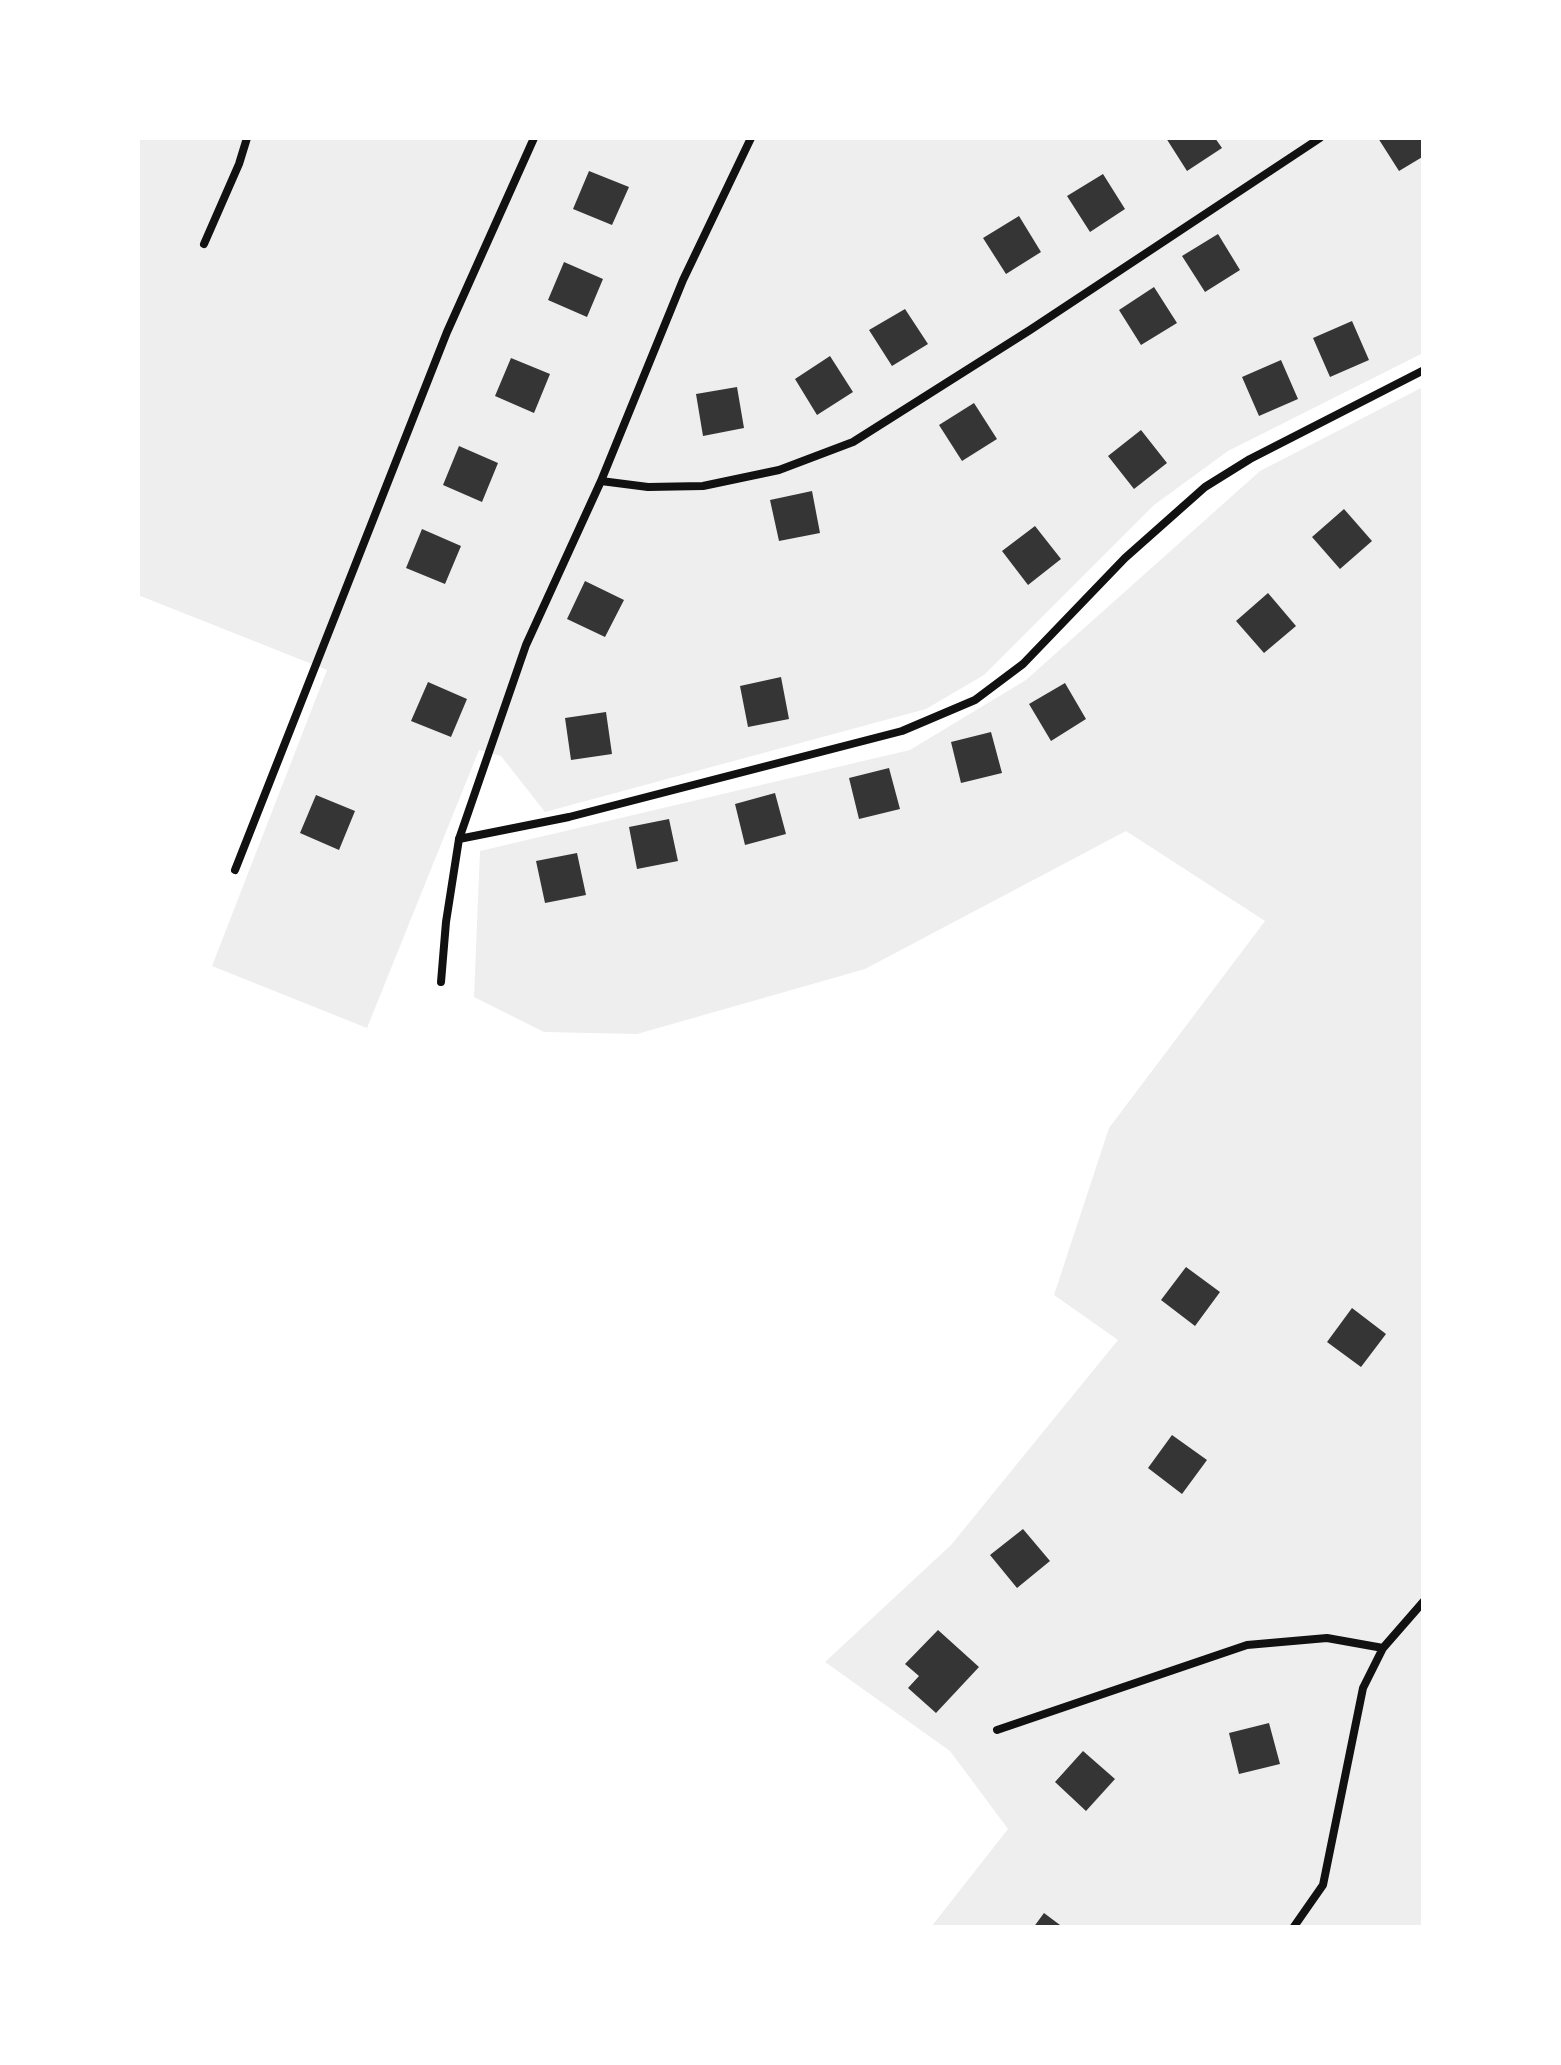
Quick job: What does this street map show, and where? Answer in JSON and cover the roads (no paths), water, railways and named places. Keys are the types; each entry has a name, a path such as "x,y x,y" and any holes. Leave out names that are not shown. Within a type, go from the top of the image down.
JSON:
{"lane":[{"path":"204,244 247,138"},
{"path":"235,870 447,332 534,138"},
{"path":"441,982 459,839 526,645 601,482 684,280 751,138"},
{"path":"601,482 648,487 703,486 779,470 853,442 1320,138"},
{"path":"459,839 569,817 902,731 975,700 1024,664 1125,558 1205,488 1250,459 1424,370"},
{"path":"1293,1928 1323,1885 1363,1688 1383,1648 1424,1601"},
{"path":"997,1730 1247,1646 1326,1638 1383,1648"}]}
